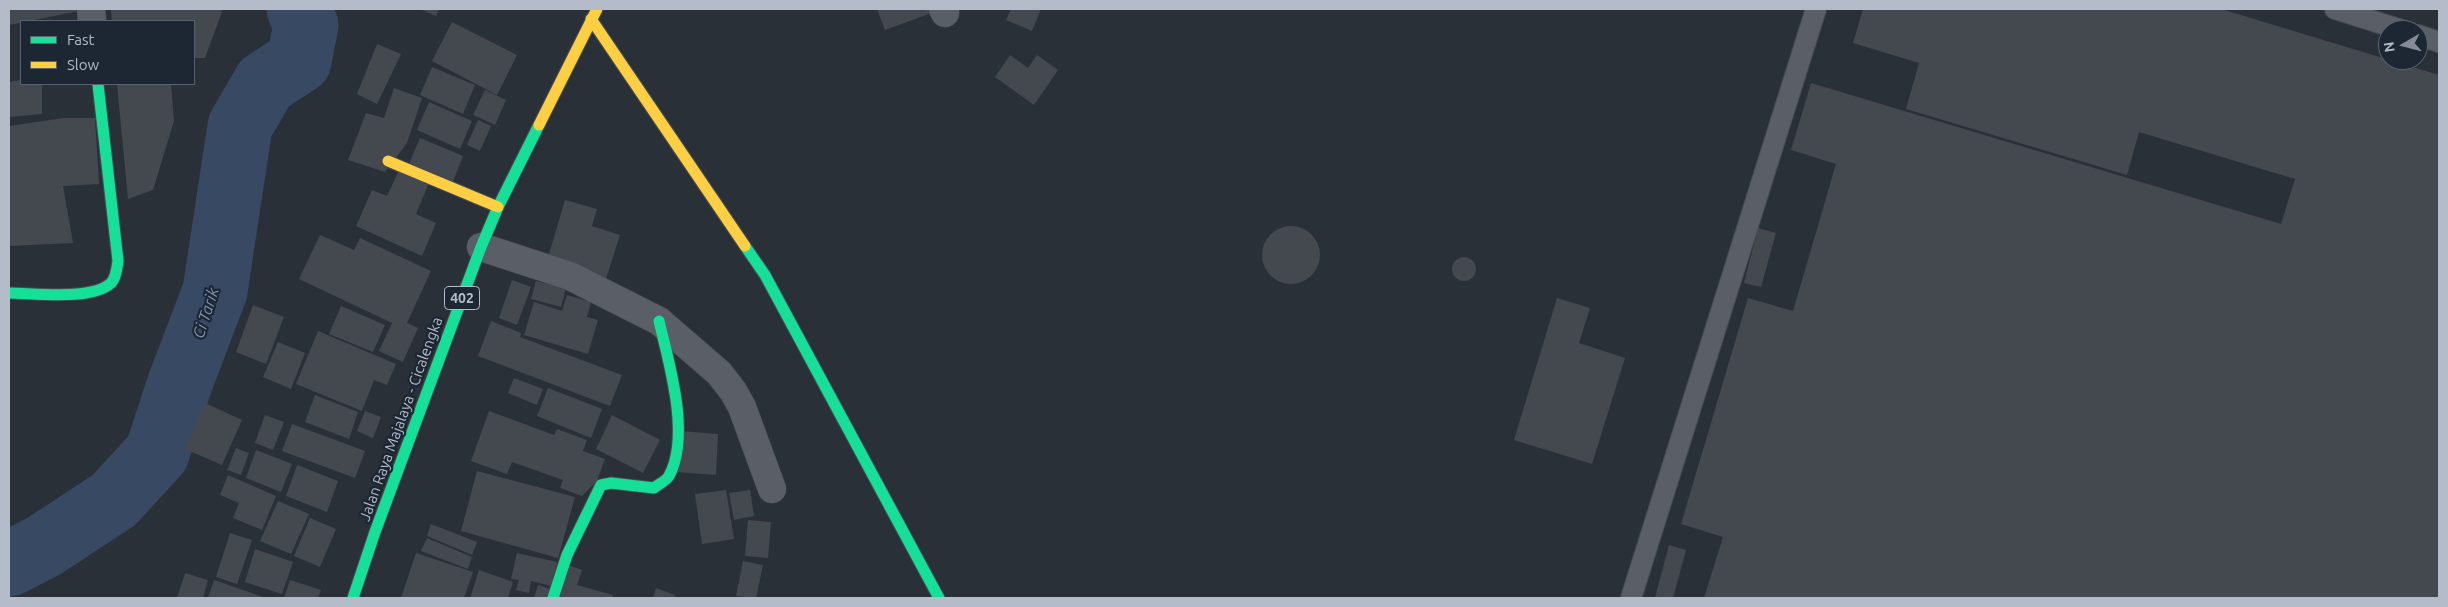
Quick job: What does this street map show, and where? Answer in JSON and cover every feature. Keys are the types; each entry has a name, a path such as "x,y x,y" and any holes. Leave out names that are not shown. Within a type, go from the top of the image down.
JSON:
{"street":[{"name":"Jalan Raya Majalaya - Cicalengka","path":"353,598 375,532 498,207 594,14"},
{"path":"594,14 765,275 938,598"},
{"path":"9,292 88,292 105,287 112,282 118,261 98,85"},
{"path":"388,161 498,207"},
{"path":"482,246 570,276 659,321 719,373 733,391 742,407 772,488"},
{"path":"553,598 567,555 602,485 611,483 654,488 660,486 670,476 679,445 678,421 659,321"}],"lane":[{"path":"1632,598 1816,9"},
{"path":"2335,9 2378,22"}],"building":[{"path":"9,9 84,9 34,20 20,20 20,23 9,25"},
{"path":"111,9 223,9 205,58 195,58 195,20 112,20"},
{"path":"420,9 439,9 436,16"},
{"path":"877,9 936,9 937,11 885,30"},
{"path":"1011,9 1041,9 1032,31 1006,20"},
{"path":"1863,9 2221,9 2378,57 2378,70 2422,70 2439,75 2439,598 1704,598 1723,537 1681,524 1748,298 1793,311 1836,164 1791,150 1811,83 2281,224 2295,179 2139,132 2127,175 1906,109 1919,63 1853,43"},
{"path":"452,22 517,55 497,95 432,61"},
{"path":"377,44 401,54 377,104 357,94"},
{"path":"1010,55 1028,68 1037,55 1058,70 1034,105 995,77"},
{"path":"432,67 475,85 463,114 420,95"},
{"path":"20,80 20,85 42,85 42,114 9,117 9,82"},
{"path":"117,85 171,85 174,121 153,190 128,199"},
{"path":"394,88 422,98 407,143 385,172 348,160 366,113 384,118"},
{"path":"485,90 506,100 495,125 473,115"},
{"path":"429,102 472,121 460,149 417,130"},
{"path":"64,118 95,118 99,184 63,186 73,243 9,246 9,126"},
{"path":"478,120 491,126 480,151 467,145"},
{"path":"420,138 463,156 452,184 408,166"},
{"path":"399,170 429,183 416,214 436,223 422,256 356,226 372,190 387,196"},
{"path":"565,200 597,209 592,226 620,235 606,279 547,261"},
{"path":"1285,226 1297,226 1312,234 1320,249 1320,261 1312,276 1297,284 1285,284 1270,276 1262,261 1262,249 1270,234"},
{"path":"1758,228 1776,233 1761,287 1744,283"},
{"path":"320,235 354,250 360,238 431,271 407,323 418,328 403,362 379,351 392,323 299,279"},
{"path":"1464,257 1473,260 1476,269 1473,278 1464,281 1455,278 1452,269 1455,260"},
{"path":"512,280 531,287 517,325 499,318"},
{"path":"536,281 566,288 561,307 531,299"},
{"path":"567,295 591,302 587,317 598,320 588,354 524,335 534,302 562,311"},
{"path":"1557,298 1590,308 1579,343 1625,358 1592,464 1514,440"},
{"path":"253,305 284,317 266,364 236,352"},
{"path":"341,306 385,325 373,352 329,334"},
{"path":"491,321 521,333 520,337 622,375 610,406 478,356"},
{"path":"318,331 396,364 387,385 374,380 362,411 296,384"},
{"path":"278,342 305,353 291,389 263,377"},
{"path":"514,378 543,389 537,405 508,393"},
{"path":"548,388 602,409 591,438 537,416"},
{"path":"315,395 358,412 349,439 305,422"},
{"path":"205,403 242,420 222,465 185,449"},
{"path":"365,411 381,417 373,438 357,431"},
{"path":"489,411 554,435 557,429 587,440 583,451 605,459 597,481 582,496 560,488 563,480 512,462 507,474 471,461"},
{"path":"265,415 284,422 273,450 255,443"},
{"path":"612,415 660,440 643,473 596,449"},
{"path":"292,424 365,451 355,478 282,451"},
{"path":"680,431 718,434 716,475 677,472"},
{"path":"236,448 249,453 241,475 227,470"},
{"path":"256,450 292,464 281,492 246,478"},
{"path":"297,465 338,481 327,512 286,496"},
{"path":"477,471 575,497 558,558 461,531"},
{"path":"228,475 276,496 262,530 233,518 239,503 220,495"},
{"path":"726,490 734,539 702,544 695,494"},
{"path":"750,490 754,516 734,520 729,493"},
{"path":"278,501 309,514 291,554 260,541"},
{"path":"310,518 336,529 320,567 294,556"},
{"path":"748,520 771,522 768,558 745,556"},
{"path":"431,524 477,542 472,555 427,536"},
{"path":"230,533 252,540 237,584 216,577"},
{"path":"427,538 472,557 468,569 421,551"},
{"path":"1669,545 1686,550 1673,598 1655,598"},
{"path":"255,549 293,562 282,594 245,582"},
{"path":"416,553 473,572 464,598 401,598"},
{"path":"517,553 557,562 552,586 531,581 529,593 516,590 519,580 511,579"},
{"path":"743,561 763,565 756,598 736,596"},
{"path":"568,565 582,570 577,585 613,595 612,598 558,598"},
{"path":"479,570 513,582 508,598 470,598"},
{"path":"185,573 208,580 203,598 177,598"},
{"path":"214,580 266,598 208,598"},
{"path":"290,580 321,590 318,598 284,598"},
{"path":"538,585 550,589 547,598 534,598"},
{"path":"656,588 675,595 674,598 653,598"}],"waterway":[{"name":"Ci Tarik","path":"9,564 44,546 114,500 157,453 180,383 215,291 240,126 265,83 299,61 306,25 299,9"}],"traffic: fast":[{"path":"9,293 77,294 102,289 111,283 114,278 118,261 98,85"},
{"path":"353,598 375,532 481,247 498,207 539,125"},
{"path":"745,246 765,275 939,598"},
{"path":"553,598 567,555 601,485 611,483 654,488 669,476 675,460 678,441 678,420 672,378 659,321"}],"traffic: slow":[{"path":"539,125 597,9"},
{"path":"591,19 745,246"},
{"path":"388,161 498,207"}]}
